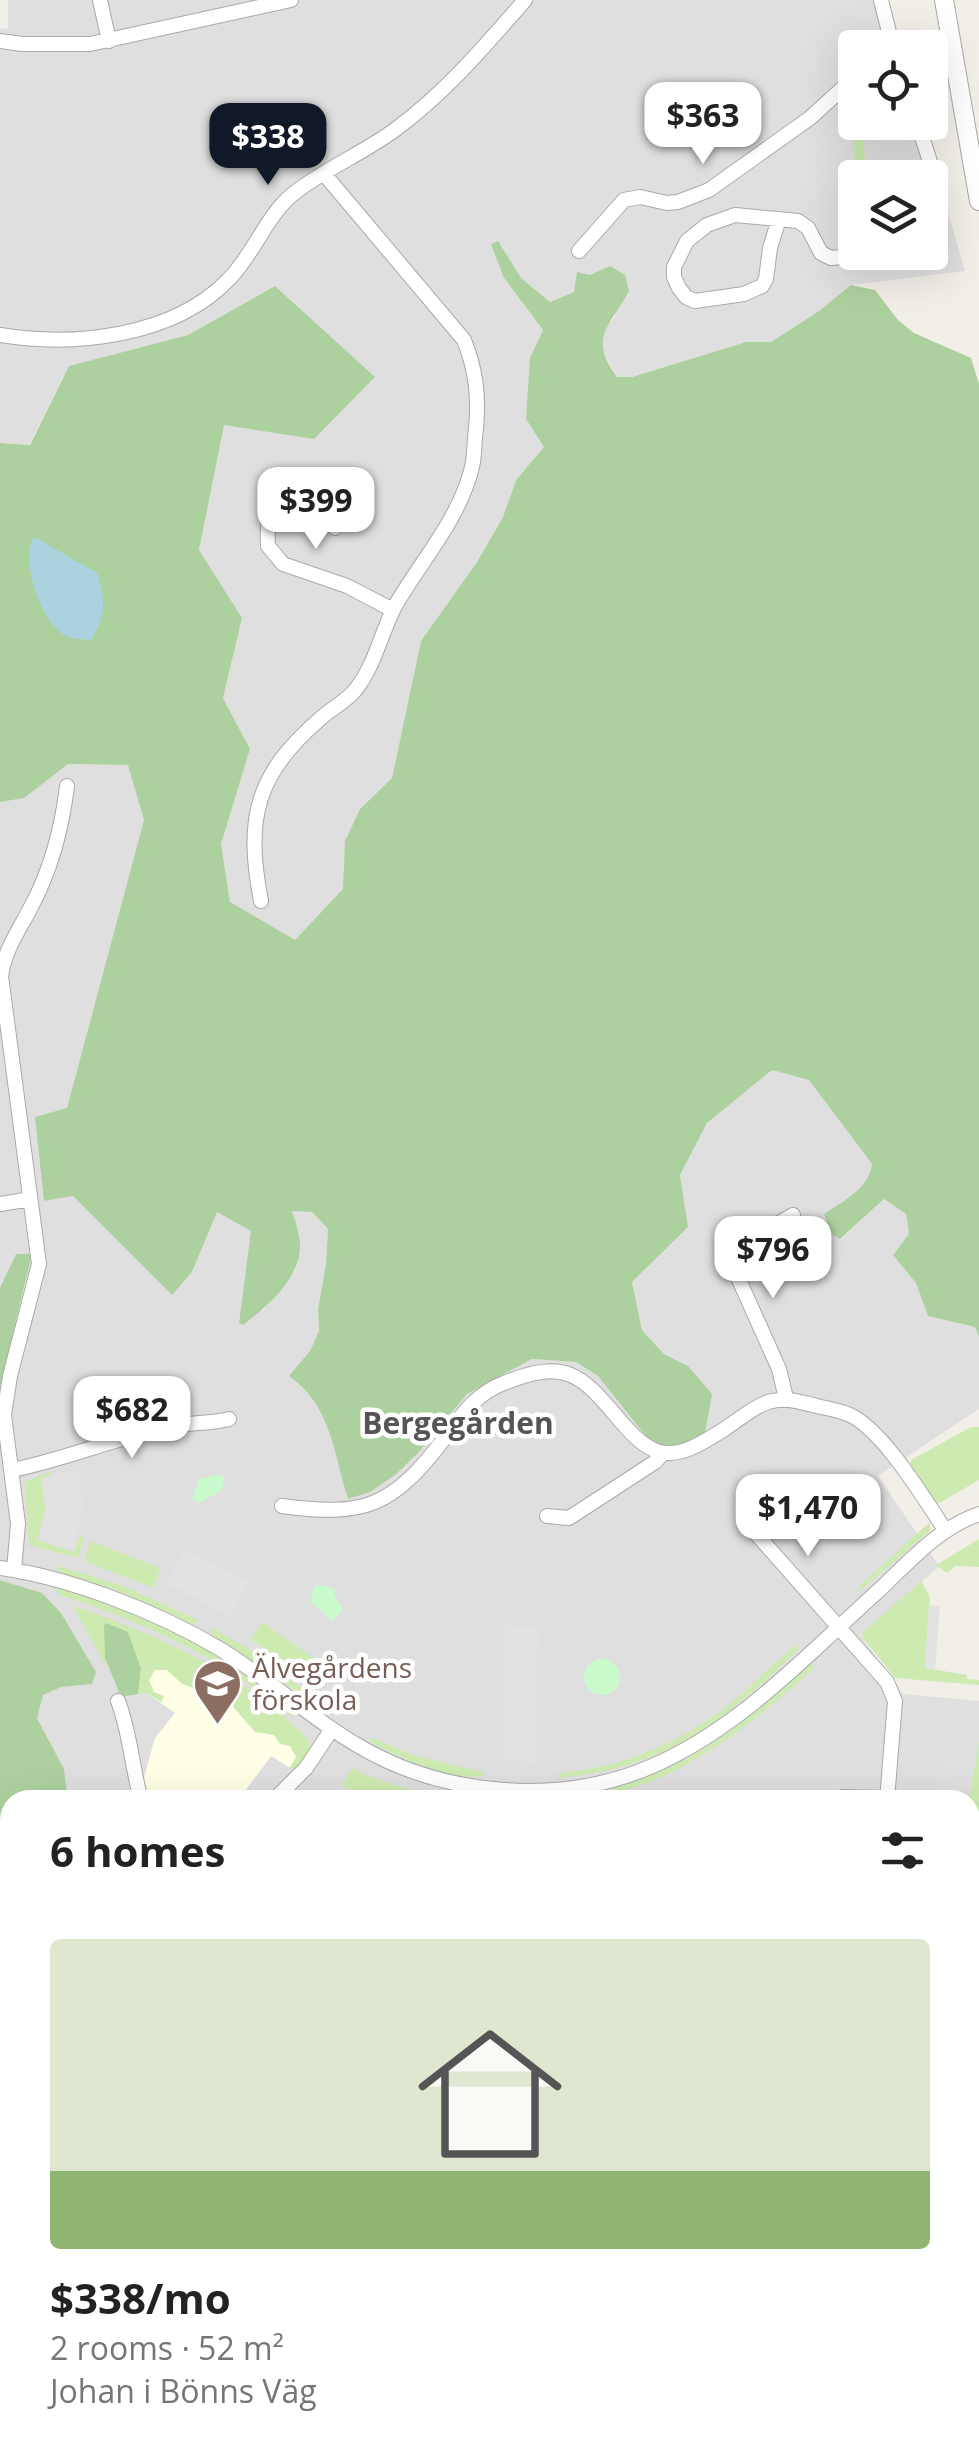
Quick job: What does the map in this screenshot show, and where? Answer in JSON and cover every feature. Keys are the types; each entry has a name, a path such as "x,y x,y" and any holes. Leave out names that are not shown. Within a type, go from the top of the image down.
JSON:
{"street":[{"path":"100,0 109,41"},
{"path":"0,40 22,44 109,41 231,6 292,0"},
{"path":"0,334 81,338 146,326 182,312 215,292 230,279 290,196 366,151 425,106 525,0"},
{"path":"881,0 888,30"},
{"path":"944,0 978,190"},
{"path":"578,251 624,200 640,198 667,204 709,190 810,118 838,92"},
{"path":"260,901 253,840 256,809 280,760 358,686 393,610 442,532 464,491 472,466 478,401 475,374 464,340 325,175"},
{"path":"779,219 762,286 744,294 695,301 679,288 674,277 679,254 707,224 734,214 779,219 804,225 817,249 831,258 838,257"},
{"path":"334,528 309,494 304,490 290,491 272,506 266,521 268,546 283,564 347,586 393,610"},
{"path":"66,786 56,846 33,904 4,957 1,976 4,1033 39,1264 4,1415 18,1524 7,1569 77,1587 198,1637 369,1752 431,1776 491,1790"},
{"path":"0,1204 30,1200"},
{"path":"786,1398 779,1368 727,1253 793,1214"},
{"path":"282,1506 349,1511 382,1500 402,1488 464,1409 483,1393 535,1373 561,1372 580,1376 631,1434 649,1448 663,1452 675,1453 697,1446 766,1402 786,1398 851,1415 897,1457 946,1531"},
{"path":"12,1470 175,1426 208,1425 229,1419"},
{"path":"547,1516 569,1518 655,1462 663,1452"},
{"path":"551,1790 616,1778 676,1755 746,1711 946,1531 979,1514"},
{"path":"744,1521 887,1682 895,1701 888,1790"},
{"path":"118,1701 127,1724 130,1760 138,1790"},
{"path":"284,1790 306,1768 332,1729"}],"shaded area":[{"path":"8,0 886,0 895,30 838,30 838,140 927,140 933,160 838,160 838,270 948,270 948,212 965,271 851,285 771,342 746,342 632,377 617,377 601,347 603,330 616,316 575,292 550,302 521,278 504,278 543,330 530,358 545,447 516,480 503,517 477,562 421,641 392,778 360,809 345,841 344,889 295,940 230,903 221,844 250,749 223,698 242,618 199,551 224,424 314,439 275,286 188,335 69,366 29,445 0,443 0,28 8,29"},
{"path":"68,764 129,765 144,820 45,1201 73,1196 172,1294 192,1272 217,1211 252,1231 239,1323 264,1309 295,1271 300,1244 292,1211 311,1211 328,1229 319,1331 310,1351 290,1376 305,1388 328,1421 348,1499 419,1452 467,1394 532,1359 576,1362 598,1376 652,1444 688,1366 664,1354 642,1330 632,1282 688,1227 680,1175 707,1123 772,1070 809,1079 872,1164 871,1176 859,1190 825,1214 841,1239 884,1199 906,1214 909,1234 894,1256 916,1283 928,1316 976,1327 979,1337 979,1409 878,1476 939,1566 862,1637 903,1694 979,1701 979,1777 974,1790 67,1790 64,1769 37,1718 42,1695 61,1687 92,1684 42,1593 0,1580 0,1387 28,1277 0,1288 0,802 24,797"},
{"path":"78,1469 83,1505 74,1550 39,1539 46,1507 42,1478"},
{"path":"184,1549 248,1581 231,1616 166,1583"},
{"path":"929,1605 940,1606 935,1669 925,1668"},
{"path":"505,1625 538,1627 536,1761 503,1760"},
{"name":"Älvegårdens förskola","path":"127,1641 220,1689 306,1754 290,1768 271,1756 246,1790 145,1790 143,1781 155,1738 175,1713 147,1693"}],"green space":[{"path":"853,140 863,140 865,160 854,160"},
{"path":"498,241 521,278 550,302 574,292 577,272 590,275 610,266 625,275 629,291 603,342 608,363 617,377 632,377 746,342 771,342 851,285 875,290 898,320 914,333 971,358 979,384 979,1337 975,1327 928,1316 916,1283 893,1255 909,1234 906,1214 884,1199 840,1239 832,1234 824,1214 861,1187 872,1164 809,1080 772,1070 707,1123 680,1175 688,1227 632,1282 642,1330 664,1354 688,1366 712,1394 705,1433 675,1447 652,1444 598,1376 576,1362 532,1359 467,1394 395,1475 370,1492 348,1499 322,1416 314,1401 289,1376 310,1351 319,1331 328,1229 312,1212 292,1211 300,1243 295,1267 273,1300 243,1325 239,1323 251,1231 217,1212 192,1272 172,1295 73,1196 44,1201 35,1117 67,1108 144,820 128,765 68,764 24,798 0,802 0,443 30,445 69,366 188,335 275,286 375,377 314,439 224,425 199,550 242,618 223,698 250,749 221,844 230,902 295,940 343,889 345,841 360,809 392,778 421,641 477,562 503,517 516,480 544,447 526,419 530,358 543,330 504,278 491,244"},
{"path":"16,1254 32,1254 0,1387 0,1288"},
{"path":"971,1427 979,1427 979,1480 936,1505 910,1467 911,1460"},
{"path":"49,1472 53,1474 41,1479 45,1508 37,1540 74,1552 80,1536 84,1538 78,1558 29,1545 25,1482"},
{"path":"217,1474 225,1477 221,1491 199,1503 192,1499 199,1480"},
{"path":"930,1522 930,1531 857,1593 861,1584"},
{"path":"979,1539 979,1567 956,1566 947,1573 936,1565"},
{"path":"91,1541 160,1568 154,1588 84,1561"},
{"path":"58,1566 123,1586 200,1621 191,1624 116,1590 57,1572"},
{"path":"0,1580 42,1593 61,1613 96,1672 92,1684 61,1687 43,1695 37,1718 64,1769 67,1790 0,1790"},
{"path":"921,1581 930,1597 925,1668 967,1675 967,1679 979,1680 979,1685 895,1678 863,1638 862,1633"},
{"path":"314,1587 335,1589 343,1610 333,1621 310,1601"},
{"path":"52,1588 115,1605 181,1635 243,1674 295,1714 292,1717 239,1677 182,1644 60,1595"},
{"path":"74,1608 170,1644 261,1698 309,1741 310,1751 299,1768 289,1769 296,1757 290,1746 280,1744 274,1735 255,1732 228,1701 182,1684 167,1670 155,1670 149,1680 154,1692 164,1696 161,1702 147,1693 138,1694 141,1668 128,1632 105,1658 107,1668"},
{"path":"262,1622 322,1664 324,1671 315,1683 251,1639"},
{"path":"106,1623 128,1632 141,1668 138,1694 121,1697 105,1658"},
{"path":"211,1627 308,1693 305,1697 216,1638"},
{"path":"796,1645 799,1648 746,1698 691,1737 629,1764 557,1778 559,1773 606,1765 651,1751 693,1730 731,1703"},
{"path":"602,1659 615,1664 620,1677 615,1690 602,1695 589,1690 584,1677 589,1664"},
{"path":"812,1663 814,1668 787,1692 698,1758 631,1788 589,1790 643,1777 677,1763 738,1725"},
{"path":"373,1738 413,1755 482,1772 484,1776 454,1775 424,1767 368,1740"},
{"path":"979,1741 979,1790 971,1790"},
{"path":"353,1767 362,1774 411,1790 349,1790 342,1786"}],"water":[{"path":"34,537 97,573 103,608 91,640 68,637 58,630 42,606 29,561"}],"place":[{"name":"Älvegårdens förskola","path":"217,1726"}],"district":[{"name":"Bergegården","path":"458,1424"}]}
